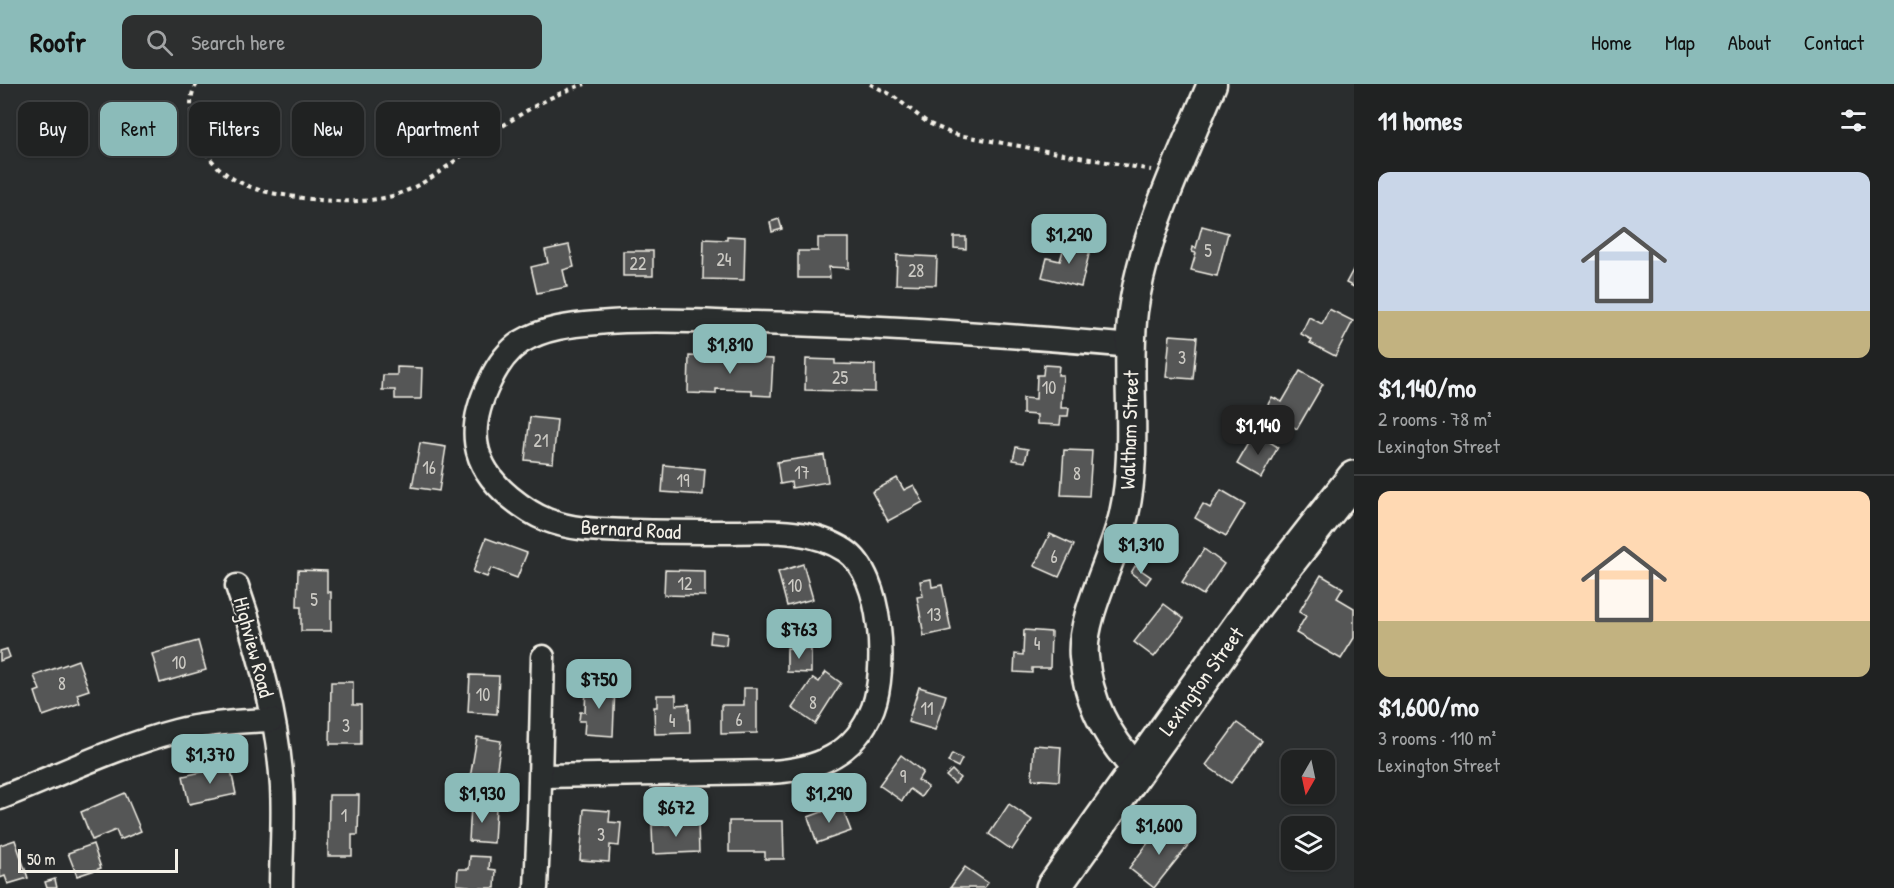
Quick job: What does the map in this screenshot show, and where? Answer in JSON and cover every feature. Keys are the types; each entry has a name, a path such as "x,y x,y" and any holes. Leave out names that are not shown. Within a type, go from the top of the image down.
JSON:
{"main road":[{"name":"Lexington Street","path":"1053,888 1257,602 1354,478"}],"street":[{"name":"Waltham Street","path":"1137,770 1119,750 1106,730 1089,682 1084,648 1091,614 1118,536 1128,489 1132,445 1133,312 1140,277 1174,175 1212,84"},
{"name":"Bernard Road","path":"541,776 770,772 812,767 847,746 866,722 877,693 879,645 874,602 864,572 848,552 820,538 785,531 586,530 547,520 517,503 485,471 477,452 476,442 477,419 482,398 496,368 513,348 532,336 558,327 630,320 883,327 1132,346"},
{"name":"Highview Road","path":"237,586 262,668 282,788 281,888"},
{"path":"536,888 543,657"},
{"path":"0,798 151,738 203,726 272,720"}],"path":[{"path":"187,84 193,89"},
{"path":"197,84 193,89 191,100 196,132 205,150 231,178 267,193 342,200 368,200 392,196 414,187 545,100 585,84"},
{"path":"870,84 892,94 928,123 953,134 1174,175"}],"building":[{"path":"779,219 782,229 772,232 770,222"},
{"path":"1202,226 1228,233 1217,276 1191,270 1196,253 1192,252 1193,247 1196,248"},
{"path":"727,236 745,237 744,280 703,279 704,239 727,240"},
{"path":"954,237 966,237 966,249 954,248"},
{"path":"818,238 849,238 849,268 829,267 830,278 798,278 798,251 818,251"},
{"path":"1066,240 1091,246 1081,287 1042,277 1047,258 1060,261"},
{"path":"569,245 574,267 563,270 567,287 537,293 531,267 548,263 545,250"},
{"path":"623,251 653,251 653,276 623,276"},
{"path":"897,255 937,257 936,285 896,284"},
{"path":"1354,268 1354,287 1346,283"},
{"path":"1329,309 1353,321 1335,356 1310,343 1312,340 1301,334 1309,317 1322,324"},
{"path":"1170,335 1197,337 1193,379 1166,377"},
{"path":"689,356 773,359 771,396 752,395 752,390 716,389 716,394 688,393"},
{"path":"806,359 835,360 835,364 875,365 875,392 805,390"},
{"path":"1044,365 1059,366 1058,375 1063,375 1061,408 1069,408 1068,416 1061,416 1060,425 1037,424 1037,415 1023,414 1023,398 1036,399 1037,375 1043,375"},
{"path":"397,367 422,368 421,399 395,399 395,390 382,390 383,375 397,375"},
{"path":"1300,371 1323,384 1297,429 1265,410 1272,397 1282,402"},
{"path":"530,417 557,420 553,463 525,460"},
{"path":"1255,433 1278,447 1261,478 1237,464"},
{"path":"420,443 446,447 439,491 412,487"},
{"path":"1016,447 1028,449 1025,462 1013,460"},
{"path":"1064,450 1092,451 1089,496 1061,495"},
{"path":"824,455 828,482 792,488 791,482 780,484 777,462"},
{"path":"664,465 705,469 703,495 662,492"},
{"path":"897,478 904,490 914,485 923,502 888,521 872,492"},
{"path":"1221,490 1245,504 1226,536 1195,518 1203,504 1210,508"},
{"path":"1050,534 1074,545 1059,577 1034,566"},
{"path":"486,538 527,553 517,578 491,568 487,577 473,572"},
{"path":"1204,549 1224,564 1203,595 1182,582"},
{"path":"803,564 813,599 787,606 778,572"},
{"path":"1135,566 1151,577 1146,584 1131,573"},
{"path":"298,570 327,571 327,592 331,592 331,631 301,631 301,607 297,607"},
{"path":"665,570 705,571 705,596 664,595"},
{"path":"1321,575 1343,588 1337,598 1354,608 1354,638 1341,659 1296,633 1306,616 1299,612"},
{"path":"931,579 932,587 942,585 951,630 924,636 917,597 923,596 920,581"},
{"path":"1164,604 1184,619 1154,657 1134,642"},
{"path":"1024,630 1051,632 1050,668 1032,668 1032,673 1014,672 1015,654 1023,655"},
{"path":"711,632 727,634 726,645 710,643"},
{"path":"198,641 206,670 160,683 152,654"},
{"path":"787,648 811,649 811,673 787,672"},
{"path":"7,649 10,657 0,661 0,651"},
{"path":"78,660 89,690 77,694 80,703 43,716 35,692 40,690 34,676"},
{"path":"826,672 841,683 815,724 792,708 813,678 819,682"},
{"path":"470,675 499,676 497,714 468,712"},
{"path":"331,682 353,682 353,705 361,705 361,744 330,744"},
{"path":"586,685 615,686 613,736 584,734 585,721 579,721 580,712 585,712"},
{"path":"919,687 946,695 935,730 908,722"},
{"path":"744,688 757,688 757,733 721,734 721,705 744,705"},
{"path":"657,695 676,695 676,705 689,704 690,733 655,734 654,707 657,707"},
{"path":"1237,723 1262,741 1231,783 1206,765"},
{"path":"477,737 501,741 494,788 469,784"},
{"path":"1034,745 1061,747 1059,781 1032,779"},
{"path":"952,754 962,759 958,767 948,762"},
{"path":"901,755 923,772 918,780 928,787 921,797 910,789 902,801 879,785"},
{"path":"230,766 236,794 189,804 183,776"},
{"path":"952,770 960,778 955,784 946,776"},
{"path":"125,793 141,831 120,840 116,830 92,840 81,812"},
{"path":"329,795 359,795 358,835 352,835 352,856 328,856"},
{"path":"1009,804 1032,820 1012,850 989,834"},
{"path":"471,805 496,807 494,843 469,841"},
{"path":"841,805 851,831 817,843 808,817"},
{"path":"584,809 610,811 609,822 621,823 619,846 610,845 609,862 580,860"},
{"path":"729,821 783,821 784,859 765,859 765,852 729,852"},
{"path":"698,823 699,852 653,854 652,825"},
{"path":"1163,823 1189,844 1154,888 1129,868"},
{"path":"15,840 28,878 8,884 5,876 0,878 0,845"},
{"path":"93,844 101,868 77,876 68,853"},
{"path":"470,856 490,857 489,869 496,870 495,888 469,888 469,886 457,885 458,869 469,869"},
{"path":"965,867 988,883 984,888 950,888"},
{"path":"55,879 57,888 47,888 45,882"}]}
